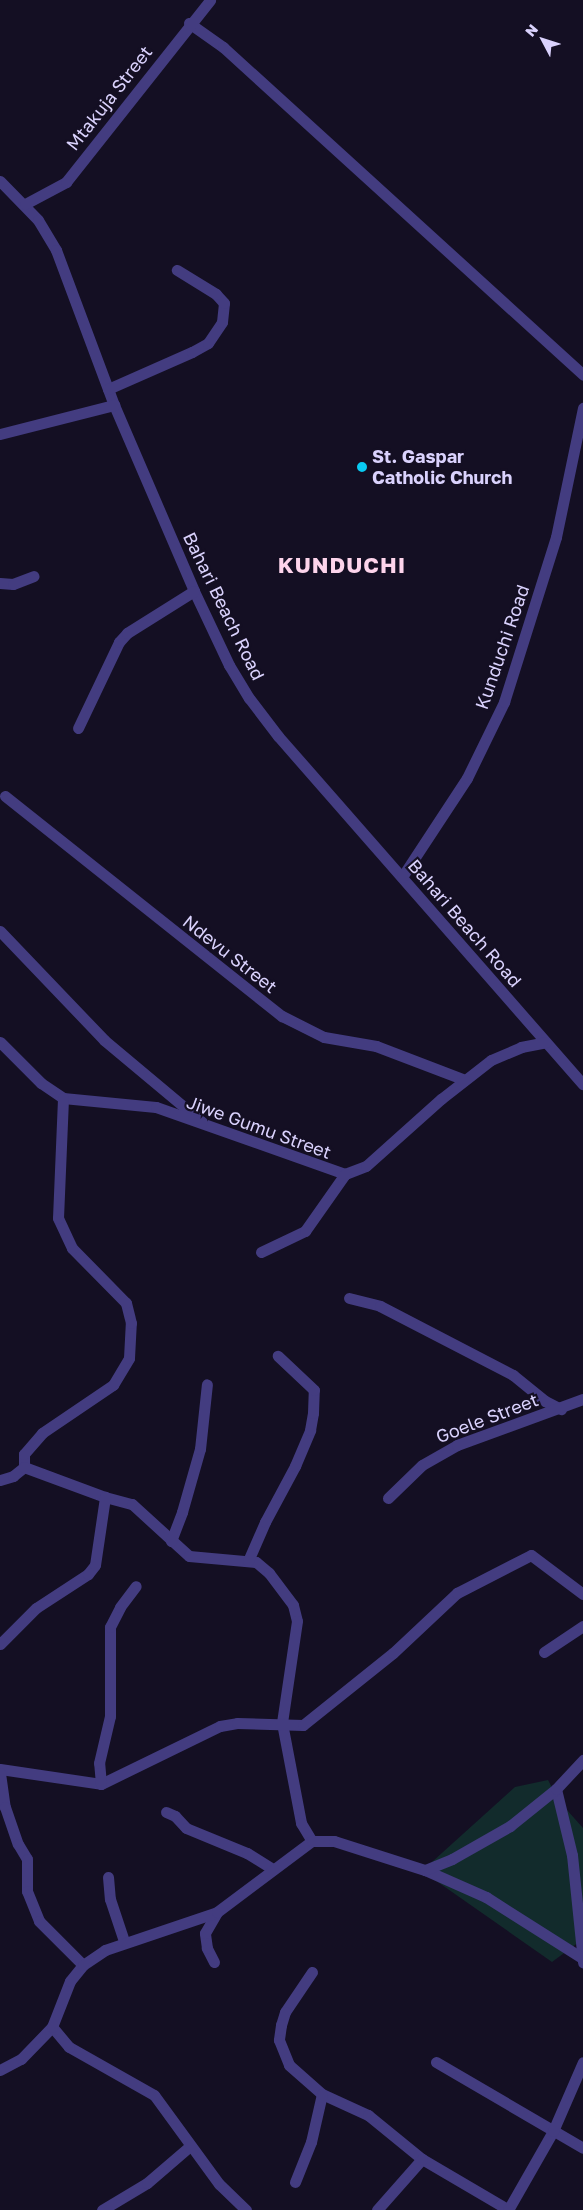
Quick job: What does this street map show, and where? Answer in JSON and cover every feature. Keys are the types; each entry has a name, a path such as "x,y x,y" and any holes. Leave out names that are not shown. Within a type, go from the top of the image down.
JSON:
{"street":[{"name":"Mtakuja Street","path":"25,204 66,182 92,151 189,23 210,0"},
{"path":"189,23 223,47 583,375"},
{"name":"Bahari Beach Road","path":"0,181 25,204 56,250 114,405 194,591 229,665 255,706 278,736 583,1085"},
{"path":"108,390 208,343 222,322 224,303 216,294 177,270"},
{"path":"0,434 114,405"},
{"name":"Kunduchi Road","path":"402,877 467,778 504,702 556,537 583,408"},
{"path":"0,583 13,584 34,576"},
{"path":"78,728 119,642 127,633 194,591"},
{"name":"Ndevu Street","path":"6,796 282,1016 324,1037 376,1046 465,1080"},
{"path":"0,930 104,1040 209,1128"},
{"name":"Jiwe Gumu Street","path":"2,1046 41,1084 64,1098 156,1108 345,1174 366,1166 465,1080 491,1060 522,1047 546,1042"},
{"path":"24,1467 24,1454 42,1433 113,1385 129,1358 131,1323 126,1303 72,1248 58,1218 64,1098"},
{"path":"260,1252 305,1232 345,1174"},
{"path":"349,1298 380,1306 512,1375 545,1401 561,1409"},
{"path":"248,1561 295,1466 310,1430 313,1413 314,1390 278,1356"},
{"path":"170,1540 182,1512 200,1449 207,1384"},
{"name":"Goele Street","path":"388,1498 422,1465 457,1446 561,1409 583,1399"},
{"path":"0,1480 13,1476 24,1467"},
{"path":"24,1467 105,1498 132,1504 152,1519 170,1540 196,1559 248,1561 262,1566 284,1590 298,1622 282,1723 300,1816 312,1841"},
{"path":"0,1644 36,1608 88,1574 95,1565 105,1498"},
{"path":"0,1769 101,1784 220,1726 282,1723 303,1726 393,1653 457,1593 521,1558 532,1555 541,1559 583,1594"},
{"path":"101,1784 99,1763 110,1716 110,1627 120,1607 136,1586"},
{"path":"544,1652 583,1626"},
{"path":"425,1870 480,1846 556,1789 583,1760"},
{"path":"0,1773 5,1807 18,1844 27,1859 27,1891 39,1921 84,1965"},
{"path":"556,1789 572,1855 582,1960"},
{"path":"166,1812 175,1816 186,1828 247,1853 273,1869"},
{"path":"0,2070 21,2059 52,2027 70,1981 84,1965 124,1941 162,1933 217,1912 312,1841 334,1841 425,1870 486,1897 582,1960"},
{"path":"108,1877 110,1899 124,1941"},
{"path":"214,1962 207,1948 205,1934 217,1912"},
{"path":"312,1972 285,2012 279,2040 289,2064 322,2094 368,2115 422,2159 508,2210 553,2131 583,2062"},
{"path":"52,2027 68,2047 154,2095 219,2184 246,2210"},
{"path":"436,2062 583,2148"},
{"path":"295,2182 312,2142 322,2094"},
{"path":"102,2210 147,2183 190,2146"},
{"path":"377,2210 422,2159"}],"green space":[{"path":"548,1780 559,1801 583,1828 583,1939 552,1962 422,1871 515,1787"}],"place":[{"name":"St. Gaspar Catholic Church","path":"362,467"}],"district":[{"name":"KUNDUCHI","path":"342,565"}]}
